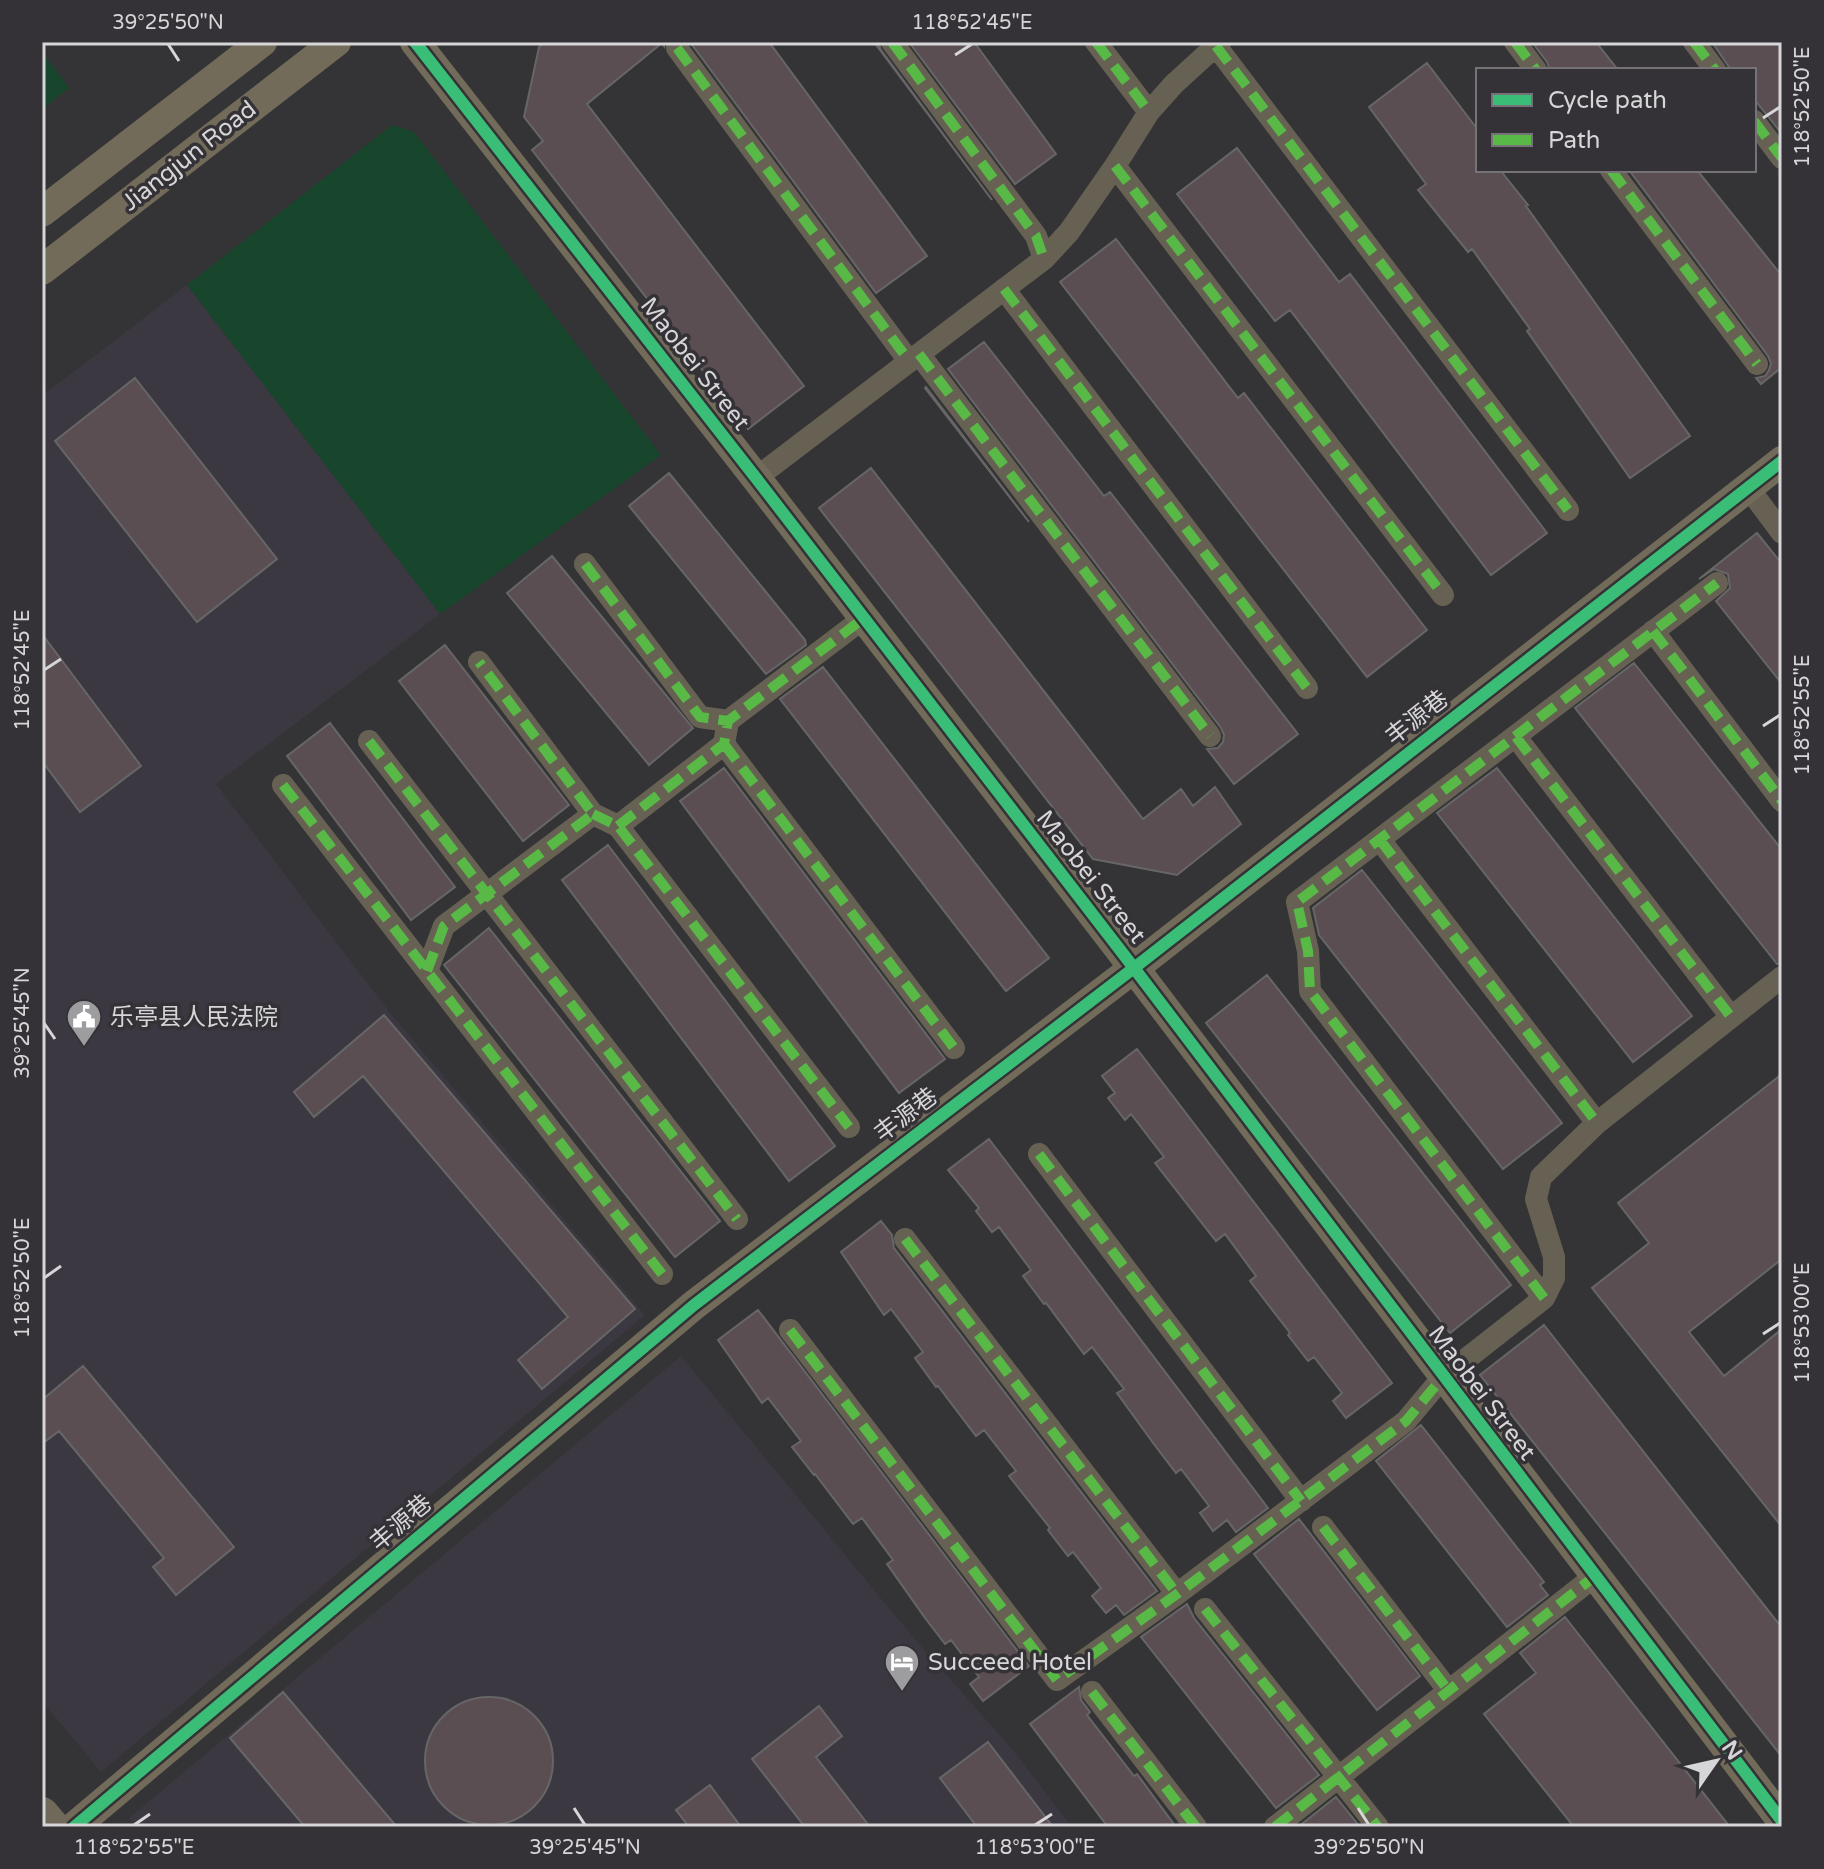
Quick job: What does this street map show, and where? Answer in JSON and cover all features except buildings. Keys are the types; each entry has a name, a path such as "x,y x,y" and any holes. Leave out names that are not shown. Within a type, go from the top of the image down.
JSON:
{"main road":[{"path":"42,1814 53,1827"}],"street":[{"name":"Jiangjun Road","path":"42,212 262,42"},
{"name":"Jiangjun Road","path":"42,270 336,42"},
{"name":"Maobei Street","path":"415,42 1134,968 1442,1378 1782,1821"},
{"path":"892,42 1036,236 1044,259"},
{"path":"1096,42 1149,112"},
{"path":"1515,42 1534,68"},
{"path":"1694,42 1714,68"},
{"path":"756,478 1044,259 1069,232 1149,112 1218,44 1568,510"},
{"path":"677,48 1210,736"},
{"path":"1756,124 1782,158"},
{"path":"1115,166 1443,595"},
{"path":"1613,172 1757,364"},
{"path":"1004,289 1307,688"},
{"name":"丰源巷","path":"74,1827 694,1305 1134,968 1782,461"},
{"path":"1747,486 1782,533"},
{"path":"585,564 700,717 728,721"},
{"path":"1544,1298 1310,991 1308,951 1297,902 1717,583"},
{"path":"618,826 724,744 728,721 864,618"},
{"path":"1653,631 1782,801"},
{"path":"479,662 593,814 618,826 849,1127"},
{"path":"1516,737 1731,1017"},
{"path":"369,741 737,1219"},
{"path":"724,744 954,1048"},
{"path":"283,785 662,1274"},
{"path":"427,971 444,926 593,814"},
{"path":"1380,840 1597,1123"},
{"path":"790,1330 1057,1680 1177,1594 1406,1421 1442,1378 1544,1298 1554,1278 1554,1257 1536,1199 1541,1177 1597,1123 1782,977"},
{"path":"1039,1154 1301,1501"},
{"path":"905,1239 1177,1594"},
{"path":"1323,1527 1448,1690"},
{"path":"1275,1827 1595,1576"},
{"path":"1205,1609 1378,1827"},
{"path":"1092,1692 1196,1827"}],"shaded area":[{"path":"187,285 440,614 216,784 391,1014 645,1315 101,1772 42,1701 42,396"},
{"path":"681,1356 913,1637 1012,1749 1072,1827 137,1827 129,1818"}],"green space":[{"path":"42,52 69,88 42,109"},
{"path":"392,125 414,132 661,455 440,614 187,285"}],"marked path":[{"path":"892,42 1036,236 1044,259"},
{"path":"1096,42 1149,112"},
{"path":"1515,42 1534,68"},
{"path":"1694,42 1714,68"},
{"path":"1216,46 1568,510"},
{"path":"677,48 909,361"},
{"path":"1756,124 1782,158"},
{"path":"1115,166 1443,595"},
{"path":"1613,172 1757,364"},
{"path":"1004,289 1307,688"},
{"path":"919,354 1210,736"},
{"path":"585,564 700,717 728,721"},
{"path":"1544,1298 1310,991 1308,951 1297,902 1717,583"},
{"path":"618,826 724,744 728,721 864,618"},
{"path":"1653,631 1782,801"},
{"path":"427,971 444,926 593,814 479,662"},
{"path":"1516,737 1731,1017"},
{"path":"369,741 737,1219"},
{"path":"724,744 954,1048"},
{"path":"283,785 662,1274"},
{"path":"593,814 618,826 849,1127"},
{"path":"1380,840 1597,1123"},
{"path":"1039,1154 1301,1501"},
{"path":"905,1239 1177,1594"},
{"path":"790,1330 1057,1680 1177,1594 1406,1421 1442,1378"},
{"path":"1323,1527 1448,1690"},
{"path":"1275,1827 1595,1576"},
{"path":"1205,1609 1378,1827"},
{"path":"1092,1692 1196,1827"}],"cycle path":[{"path":"415,42 1134,968 1782,1821"},
{"path":"74,1827 694,1305 1134,968 1782,461"}],"place":[{"name":"乐亭县人民法院","path":"84,1048"},
{"name":"Succeed Hotel","path":"902,1693"}]}
